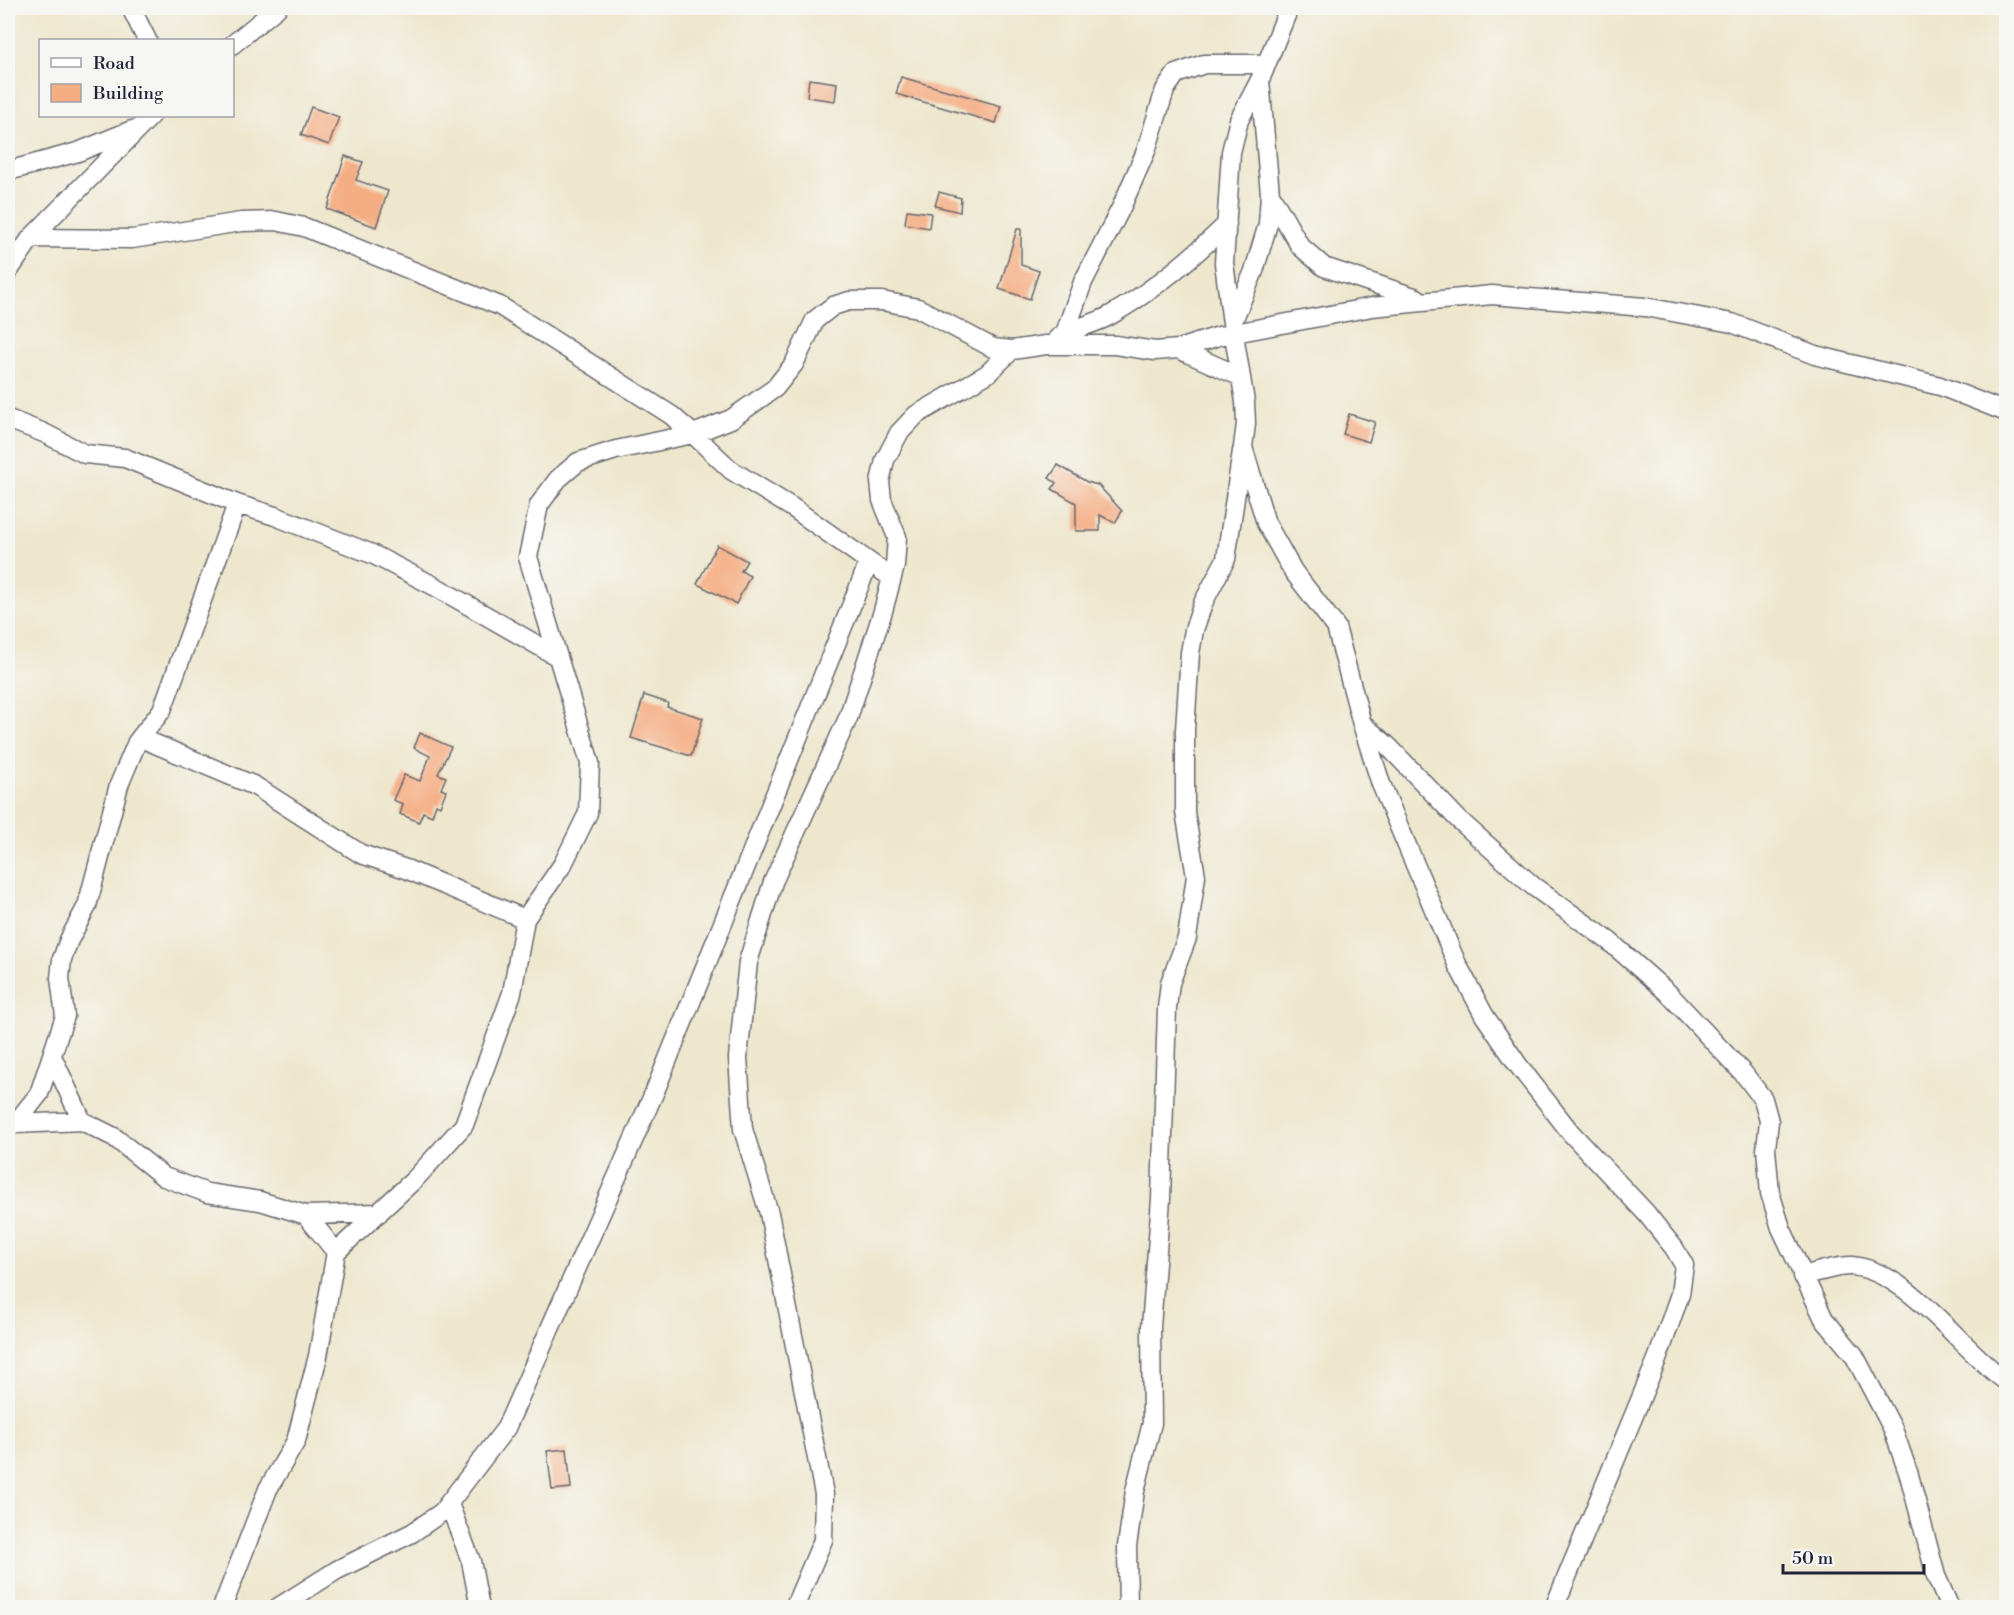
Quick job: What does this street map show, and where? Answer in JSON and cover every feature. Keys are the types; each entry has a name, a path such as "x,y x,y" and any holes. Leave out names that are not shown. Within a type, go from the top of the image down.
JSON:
{"street":[{"path":"131,8 146,39"},
{"path":"234,43 277,8"},
{"path":"1128,1608 1127,1546 1135,1491 1152,1423 1151,1328 1161,1199 1167,1008 1170,983 1187,938 1196,876 1185,812 1185,730 1190,653 1194,630 1203,603 1226,560 1246,424 1224,263 1231,152 1239,120 1263,72 1289,8"},
{"path":"1065,333 1083,282 1121,208 1146,151 1165,90 1176,74 1203,64 1263,72"},
{"path":"1232,328 1254,272 1268,224 1270,194 1263,72"},
{"path":"8,171 78,152 145,121"},
{"path":"8,272 31,238 145,121"},
{"path":"1270,194 1300,246 1324,267 1428,301"},
{"path":"31,238 132,239 241,222 276,221 303,227 500,306 671,416 730,470 794,508 892,578"},
{"path":"1046,345 1065,333 1107,317 1158,284 1198,254 1227,224"},
{"path":"222,1608 268,1489 296,1441 318,1356 336,1252 415,1179 464,1125 512,993 525,919 562,864 588,813 590,763 528,557 539,505 558,479 578,462 616,450 693,434 730,419 775,388 794,363 815,320 832,306 849,301 882,301 918,308 993,348 1012,350 1046,345 1115,345 1155,351 1178,350 1232,328 1372,307 1492,295 1646,307 1721,321 1815,356 1940,386 2007,412"},
{"path":"794,1608 823,1540 825,1494 769,1213 743,1129 738,1058 748,962 765,903 848,718 892,578 897,537 882,500 880,482 885,460 899,433 916,415 987,374 1012,350"},
{"path":"1178,350 1239,376"},
{"path":"8,419 44,433 85,454 125,458 237,504 275,516 372,554 438,588 558,657"},
{"path":"1243,447 1270,531 1293,571 1336,627 1381,784 1457,964 1484,1015 1518,1065 1571,1133 1646,1213 1684,1264 1680,1294 1658,1356 1554,1608"},
{"path":"11,1124 39,1094 65,1016 60,978 63,959 69,940 87,906 119,785 141,738 162,710 237,504"},
{"path":"277,1608 338,1570 412,1533 449,1504 506,1428 579,1268 709,960 869,562"},
{"path":"1362,724 1388,746 1458,819 1533,886 1609,941 1668,993 1744,1074 1763,1099 1769,1121 1766,1149 1770,1193 1781,1228 1824,1319 1854,1355 1893,1429 1909,1475 1936,1576 1950,1608"},
{"path":"141,738 255,786 361,854 406,869 525,919"},
{"path":"52,1056 82,1121"},
{"path":"11,1124 82,1121 114,1137 164,1177 207,1193 260,1201 306,1215 379,1213"},
{"path":"306,1215 336,1252"},
{"path":"1802,1276 1851,1266 1894,1281 1919,1301 1991,1370 2007,1381"},
{"path":"449,1504 471,1561 480,1608"}],"building":[{"path":"901,77 1001,106 996,123 896,94"},
{"path":"809,79 837,83 835,101 807,97"},
{"path":"311,107 339,117 329,145 301,135"},
{"path":"345,156 363,162 356,180 388,191 376,227 327,209"},
{"path":"939,192 961,198 960,212 935,206"},
{"path":"907,210 931,213 929,228 905,224"},
{"path":"1017,229 1021,229 1021,265 1039,271 1030,299 999,289"},
{"path":"1349,414 1375,422 1369,442 1343,434"},
{"path":"1058,465 1087,482 1098,485 1122,511 1115,523 1100,515 1100,531 1076,531 1076,503 1052,489 1056,483 1049,478"},
{"path":"717,545 747,561 741,571 750,576 736,604 697,584"},
{"path":"644,695 668,703 667,707 703,718 691,756 631,738"},
{"path":"420,733 451,747 438,774 446,777 441,789 446,791 440,806 436,804 432,816 423,812 419,822 400,814 403,804 393,800 404,775 420,781 430,756 414,748"},
{"path":"567,1449 571,1488 552,1490 547,1451"}]}
